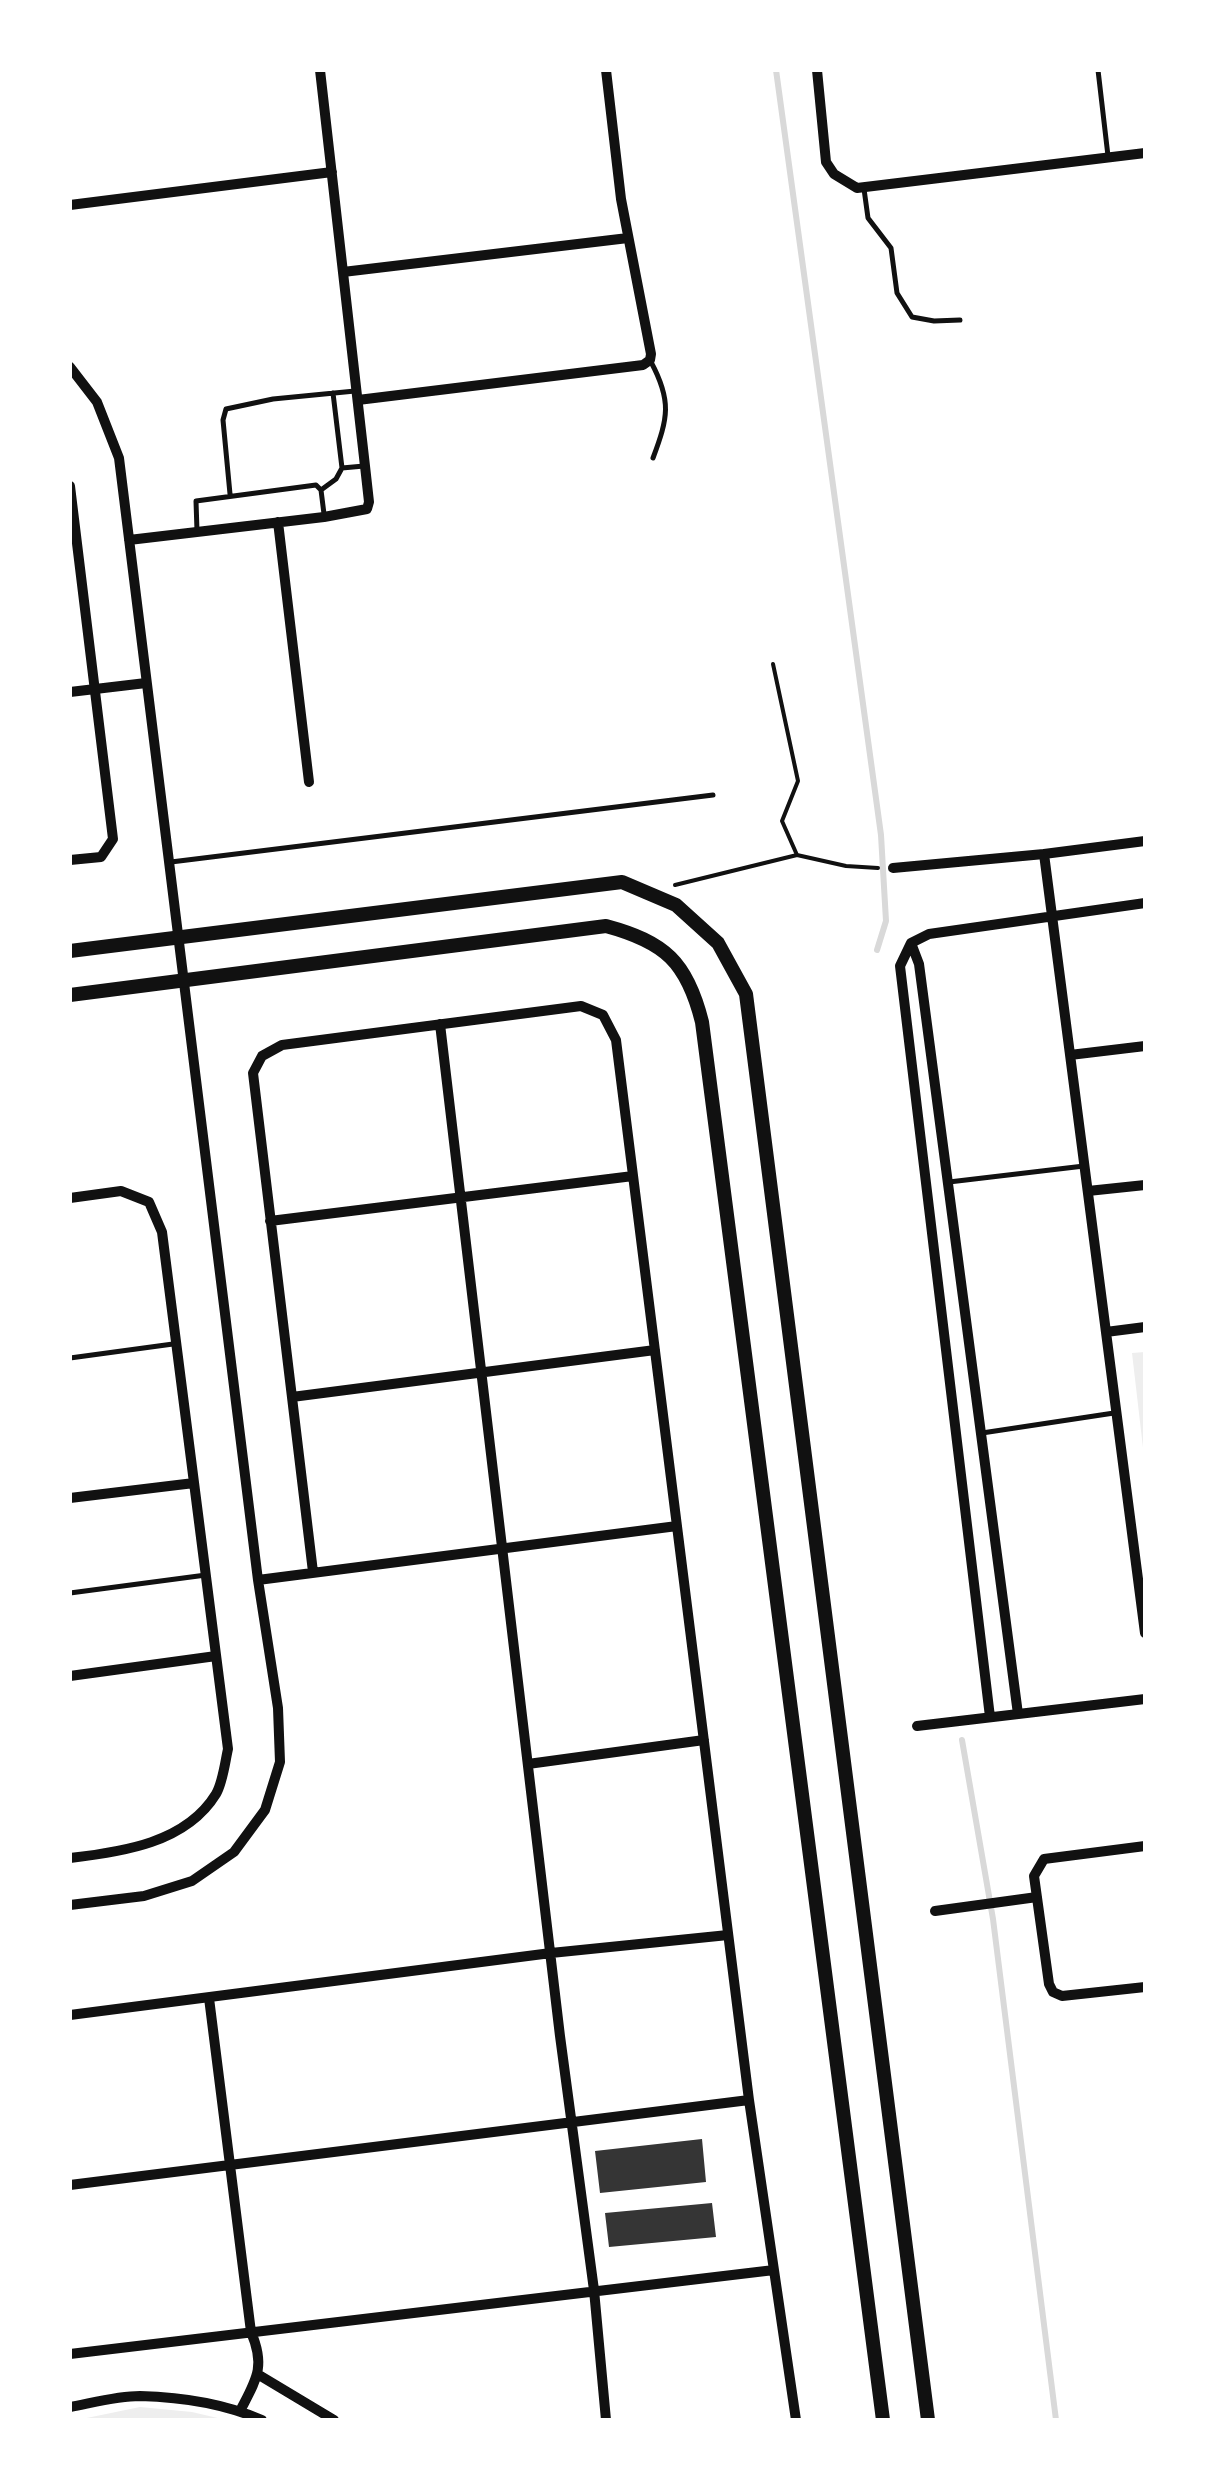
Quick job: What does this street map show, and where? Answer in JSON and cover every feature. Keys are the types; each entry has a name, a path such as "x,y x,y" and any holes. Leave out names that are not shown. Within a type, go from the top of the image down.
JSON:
{"street":[{"path":"129,540 324,517 366,508 369,502 320,70"},
{"path":"357,395 643,364 650,360 628,238 606,70"},
{"path":"817,70 826,162 834,174 864,189 1145,153"},
{"path":"70,205 332,172"},
{"path":"344,272 628,238"},
{"path":"70,368 97,402 119,458 258,1580 278,1708 280,1762 265,1810 234,1852 192,1881 144,1896 70,1905"},
{"path":"70,486 114,839 101,856 70,860"},
{"path":"278,522 310,782"},
{"path":"70,692 146,683"},
{"path":"893,868 1145,840"},
{"path":"1044,854 1145,1632"},
{"path":"70,951 622,882 676,905 718,943 746,994 928,2420"},
{"path":"990,1718 900,966 911,943 929,934 1145,903"},
{"path":"70,995 606,926 638,935 674,959 694,989 702,1022 882,2420"},
{"path":"911,943 919,964 950,1182 1018,1714"},
{"path":"313,1572 253,1073 262,1056 282,1045 581,1006 604,1015 616,1040 749,2100 796,2420"},
{"path":"440,1024 594,2290 606,2420"},
{"path":"1070,1055 1145,1046"},
{"path":"270,1222 633,1176"},
{"path":"1088,1191 1145,1185"},
{"path":"70,1198 121,1191 149,1202 162,1232 228,1748 217,1793 183,1828 126,1852 70,1858"},
{"path":"1106,1332 1145,1327"},
{"path":"292,1397 655,1350"},
{"path":"70,1498 194,1482"},
{"path":"258,1580 677,1526"},
{"path":"70,1676 216,1656"},
{"path":"917,1726 1145,1698"},
{"path":"528,1764 704,1740"},
{"path":"1145,1846 1044,1860 1034,1876 1053,1992 1062,1996 1145,1987"},
{"path":"935,1911 1037,1897"},
{"path":"70,2016 551,1953 728,1935"},
{"path":"209,1998 252,2332 260,2353 258,2375 240,2411"},
{"path":"70,2185 749,2100"},
{"path":"70,2354 774,2270"},
{"path":"258,2375 334,2420"},
{"path":"70,2407 136,2396 198,2402 262,2420"}],"lane":[{"path":"1098,70 1108,157"},
{"path":"864,189 868,218 891,248 897,293 912,317 960,320"},
{"path":"650,360 664,385 667,422 653,458"},
{"path":"320,490 336,479 342,468 333,393"},
{"path":"230,494 222,412 257,402 333,393 357,395"},
{"path":"342,468 365,466"},
{"path":"198,532 196,500 230,494 316,485 324,517"},
{"path":"168,862 712,795"},
{"path":"950,1182 1084,1166"},
{"path":"70,1358 176,1344"},
{"path":"982,1433 1116,1413"},
{"path":"70,1593 206,1575"}],"path":[{"path":"774,664 798,781 782,821 797,855"},
{"path":"646,892 797,855 875,868"}],"shaded area":[{"path":"1145,1352 1145,1465 1132,1353"},
{"path":"140,2407 192,2412 226,2420 77,2420"}],"building":[{"path":"702,2139 706,2182 600,2193 595,2151"},
{"path":"712,2203 716,2237 609,2247 605,2213"}],"waterway":[{"path":"776,70 881,835 886,921 877,950"},
{"path":"962,1740 993,1919 1056,2420"}]}
